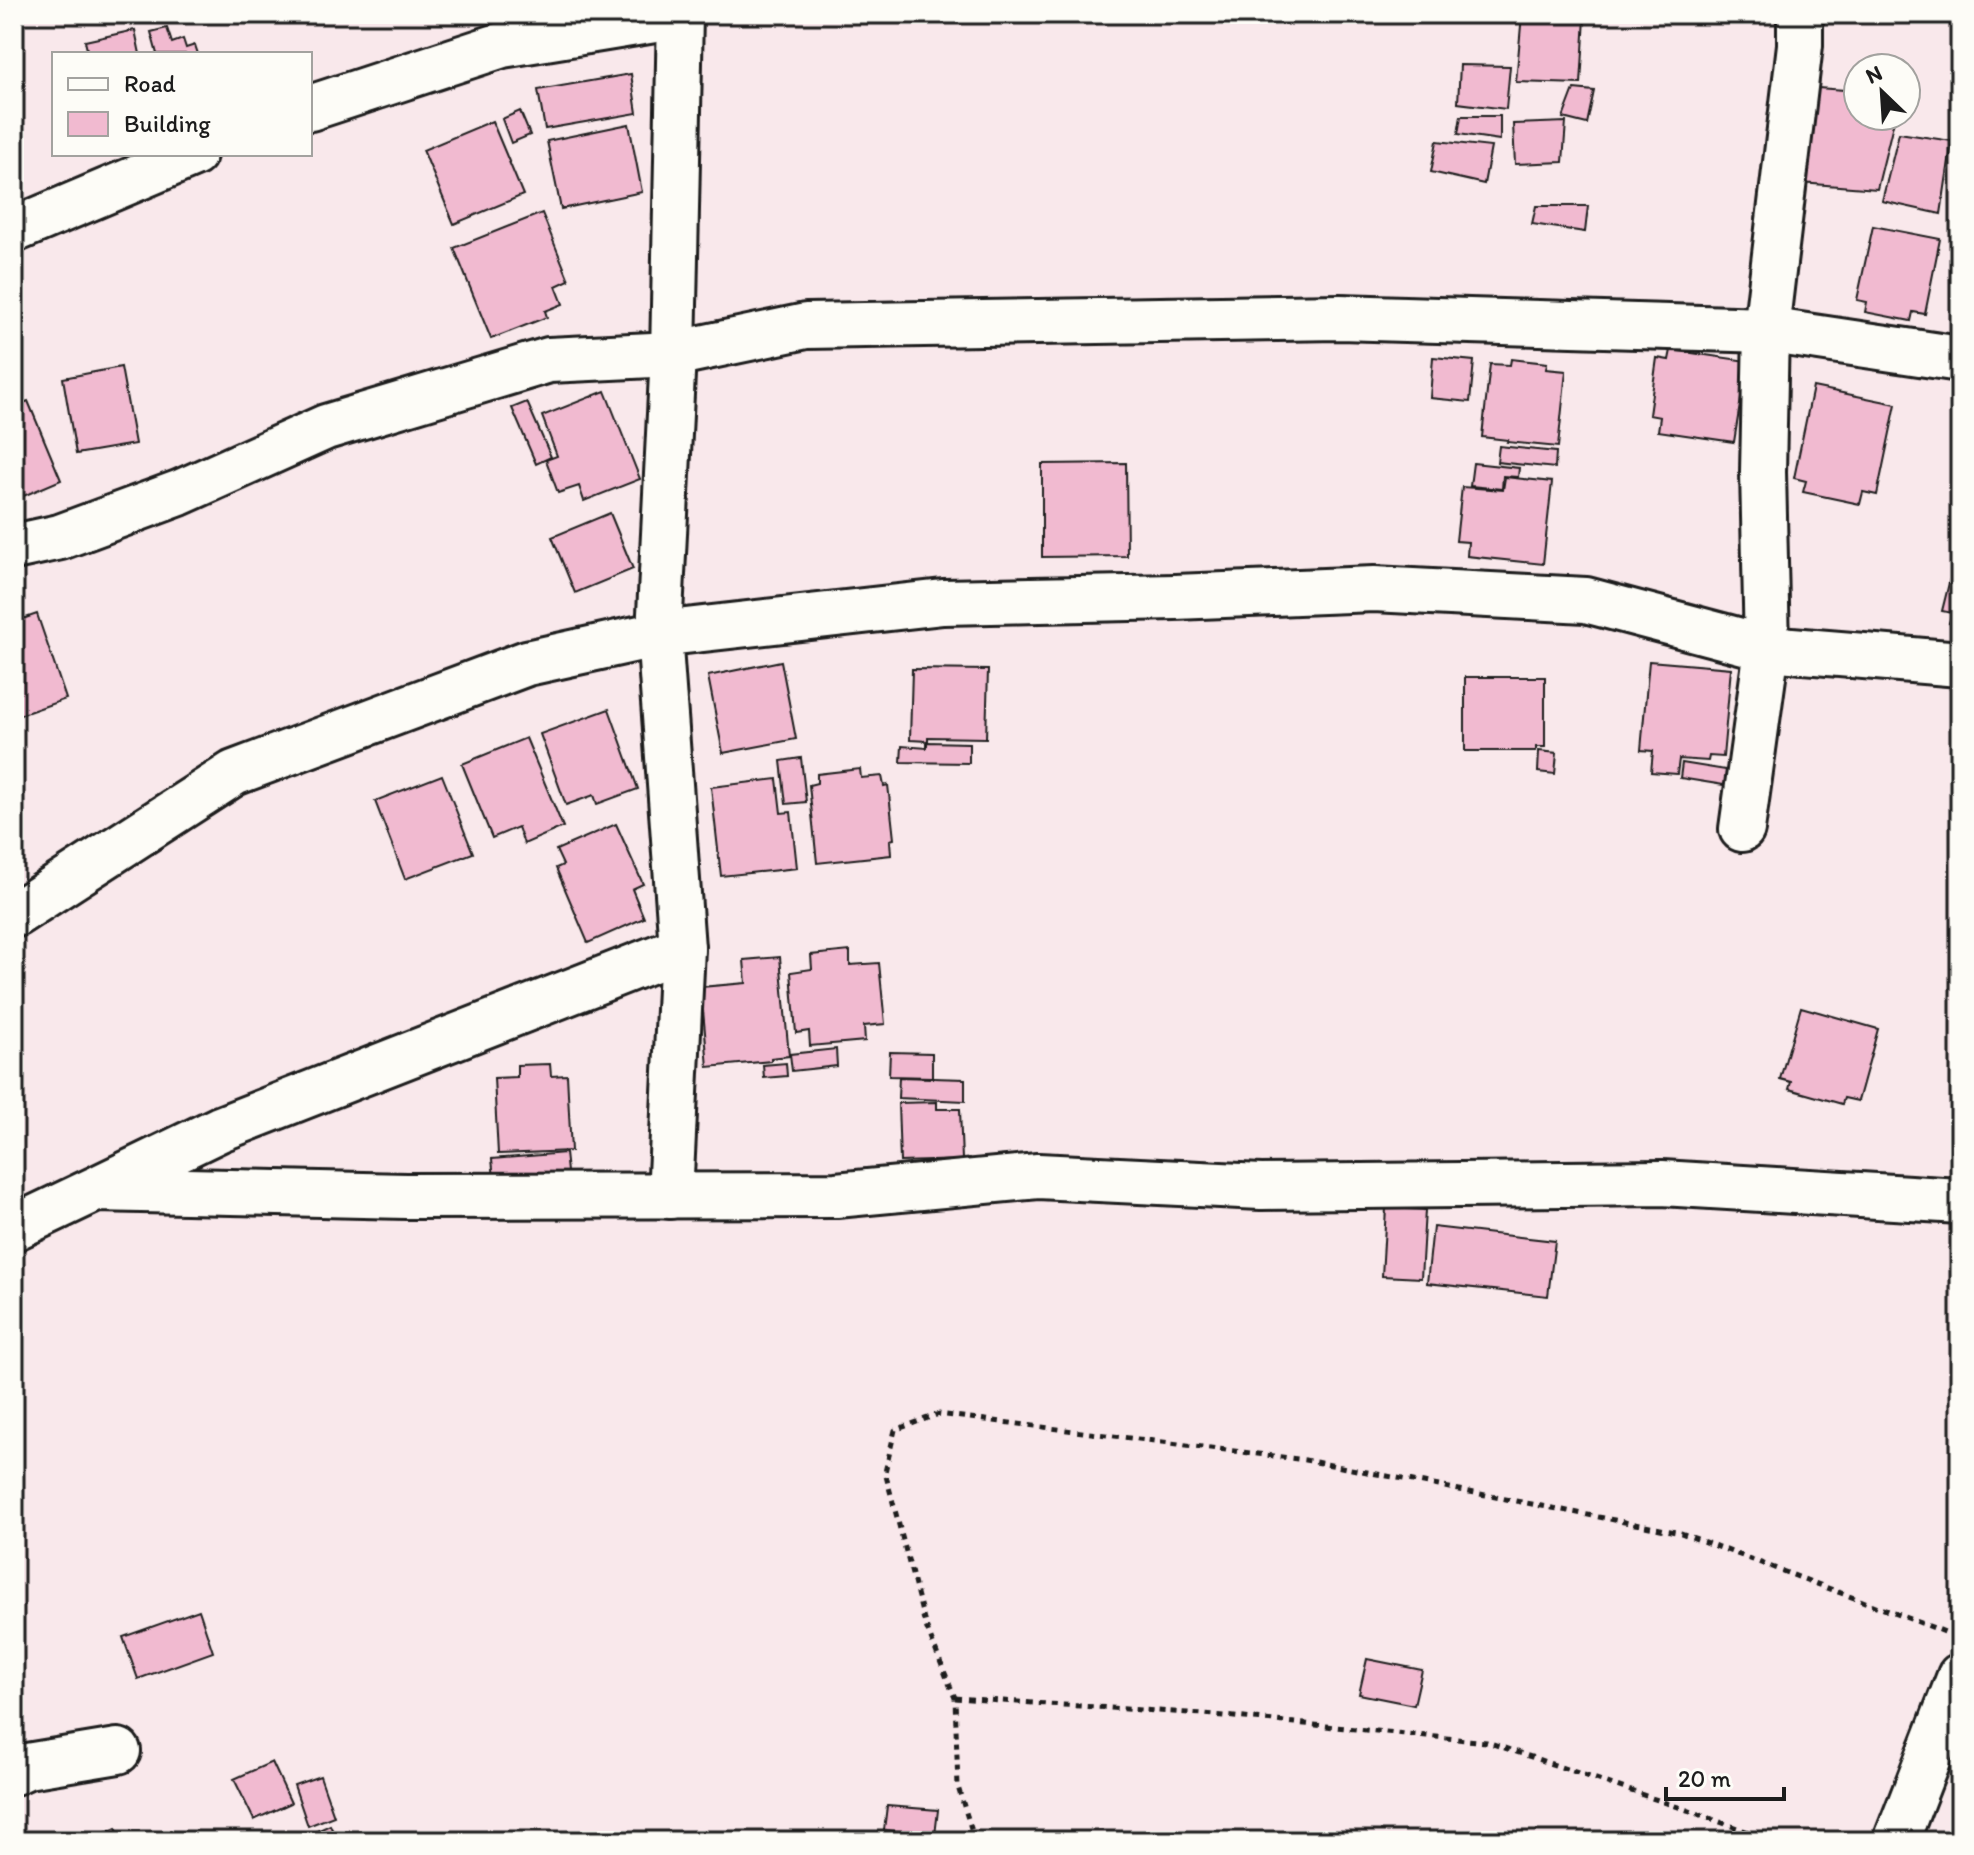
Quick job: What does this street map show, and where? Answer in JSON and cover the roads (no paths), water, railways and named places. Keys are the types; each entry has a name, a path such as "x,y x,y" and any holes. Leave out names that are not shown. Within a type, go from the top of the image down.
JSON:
{"street":[{"path":"1742,829 1767,648 1763,472 1766,330 1800,45 1800,14"},
{"path":"312,107 502,45 680,15 673,354 659,634 682,948 670,1196"},
{"path":"14,230 189,156"},
{"path":"14,547 60,537 179,493 326,427 549,360 673,354 806,326 1340,317 1766,330 1960,359"},
{"path":"14,915 234,773 527,663 659,634 943,602 1374,589 1586,600 1767,648 1960,664"},
{"path":"14,1228 220,1129 682,948"},
{"path":"96,1189 406,1196 836,1195 1038,1176 1261,1187 1662,1183 1960,1201"},
{"path":"1896,1841 1960,1676"},
{"path":"14,1772 27,1766 118,1751"}]}
